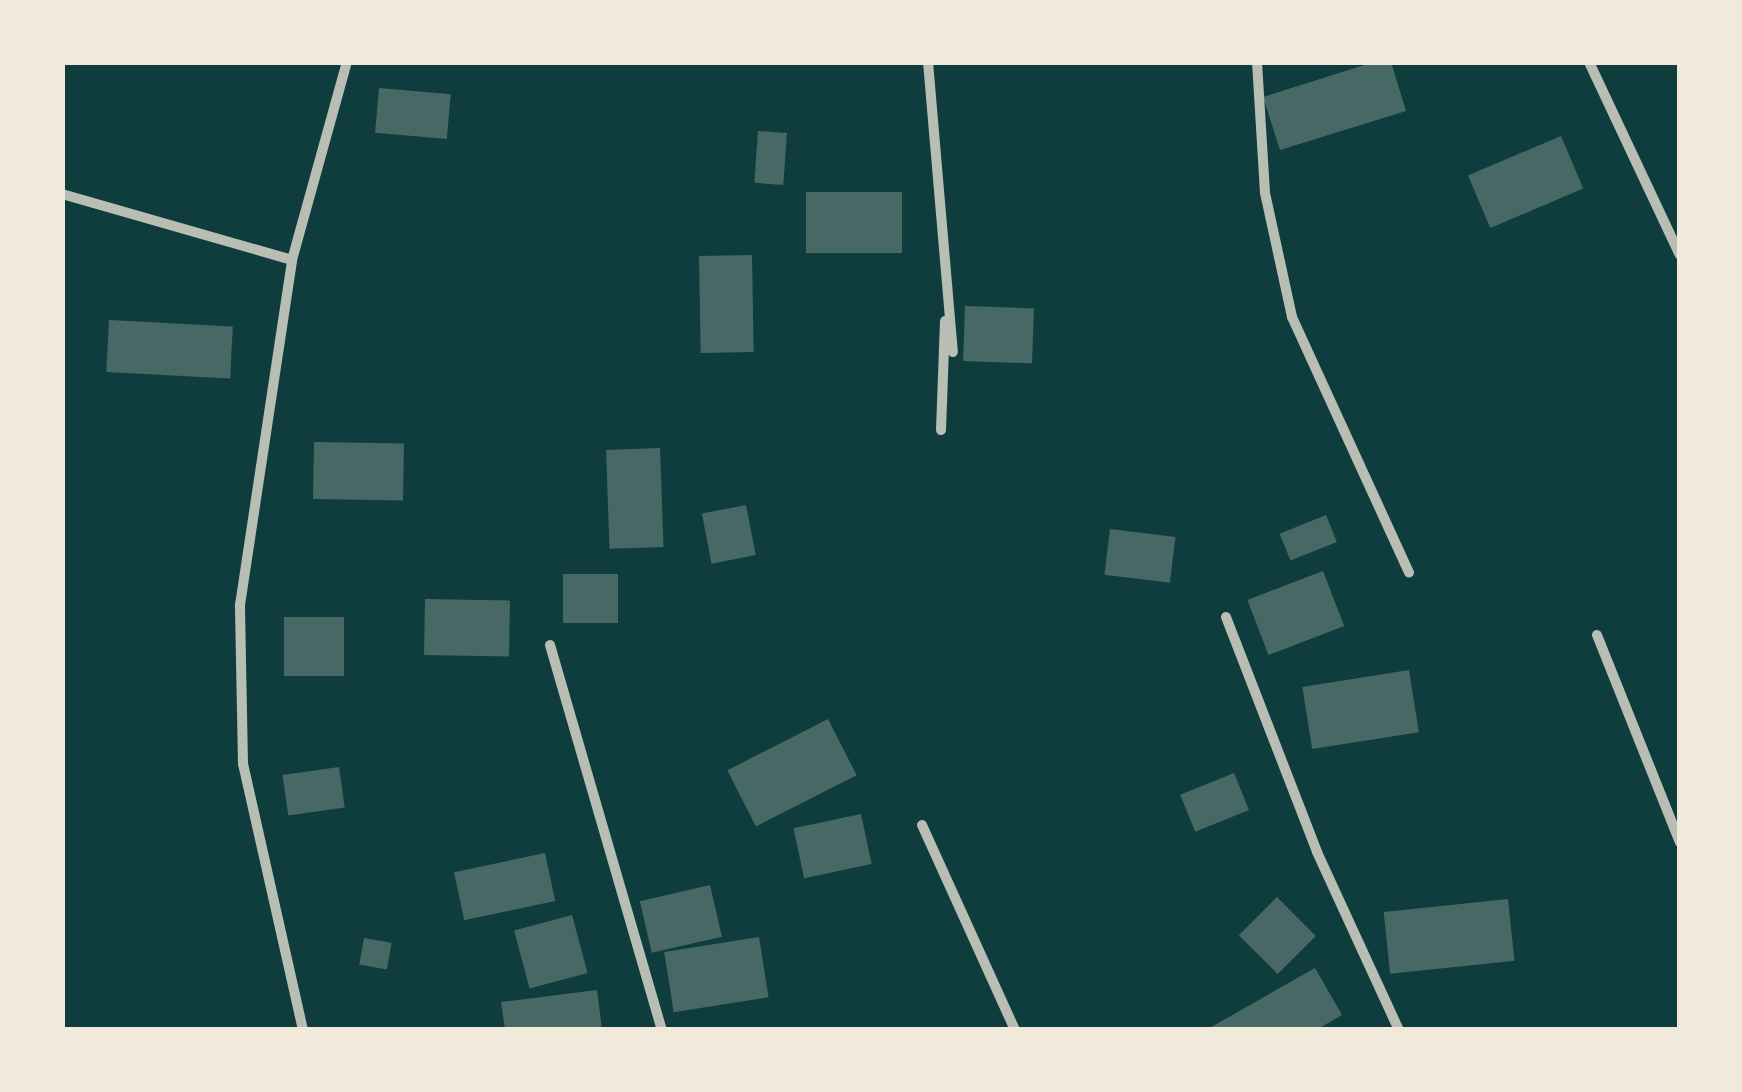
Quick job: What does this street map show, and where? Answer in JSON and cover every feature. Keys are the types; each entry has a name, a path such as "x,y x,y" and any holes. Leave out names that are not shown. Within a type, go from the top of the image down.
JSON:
{"street":[{"path":"303,1030 243,764 240,605 292,260 347,62"},
{"path":"928,62 953,352"},
{"path":"1257,62 1265,194 1292,317 1409,572"},
{"path":"1589,62 1680,254"},
{"path":"62,194 292,260"},
{"path":"941,430 946,274"},
{"path":"1226,617 1317,852 1399,1030"},
{"path":"1597,635 1680,842"},
{"path":"550,646 662,1030"},
{"path":"922,824 1015,1030"}],"building":[{"path":"1374,62 1391,62 1406,111 1280,150 1263,97"},
{"path":"379,88 451,94 447,139 375,133"},
{"path":"758,131 787,133 783,185 754,183"},
{"path":"1561,136 1583,188 1490,228 1468,175"},
{"path":"806,192 902,192 902,253 806,253"},
{"path":"752,255 754,352 701,353 699,256"},
{"path":"965,306 1034,308 1032,363 963,361"},
{"path":"109,320 233,326 230,378 106,372"},
{"path":"314,442 404,444 403,501 313,499"},
{"path":"660,448 663,547 609,549 606,450"},
{"path":"746,505 756,555 712,564 702,514"},
{"path":"1326,515 1337,542 1291,561 1280,534"},
{"path":"1110,529 1176,537 1170,583 1104,575"},
{"path":"1323,571 1344,626 1269,655 1247,600"},
{"path":"563,574 618,574 618,623 563,623"},
{"path":"425,599 510,600 509,656 424,655"},
{"path":"284,617 344,617 344,676 284,676"},
{"path":"1409,670 1419,732 1312,749 1302,687"},
{"path":"828,719 857,775 756,826 727,770"},
{"path":"339,767 345,808 288,816 283,775"},
{"path":"1234,773 1249,810 1195,832 1180,795"},
{"path":"861,814 872,864 804,878 794,828"},
{"path":"545,853 555,901 464,920 454,872"},
{"path":"710,885 722,937 652,953 640,901"},
{"path":"1277,897 1316,936 1278,974 1239,935"},
{"path":"1508,899 1514,961 1390,974 1384,912"},
{"path":"572,915 588,973 530,988 514,931"},
{"path":"759,937 769,997 674,1012 664,952"},
{"path":"364,938 392,943 387,969 359,965"},
{"path":"1315,968 1342,1015 1316,1030 1206,1030"},
{"path":"597,990 602,1030 505,1030 501,1002"}]}
